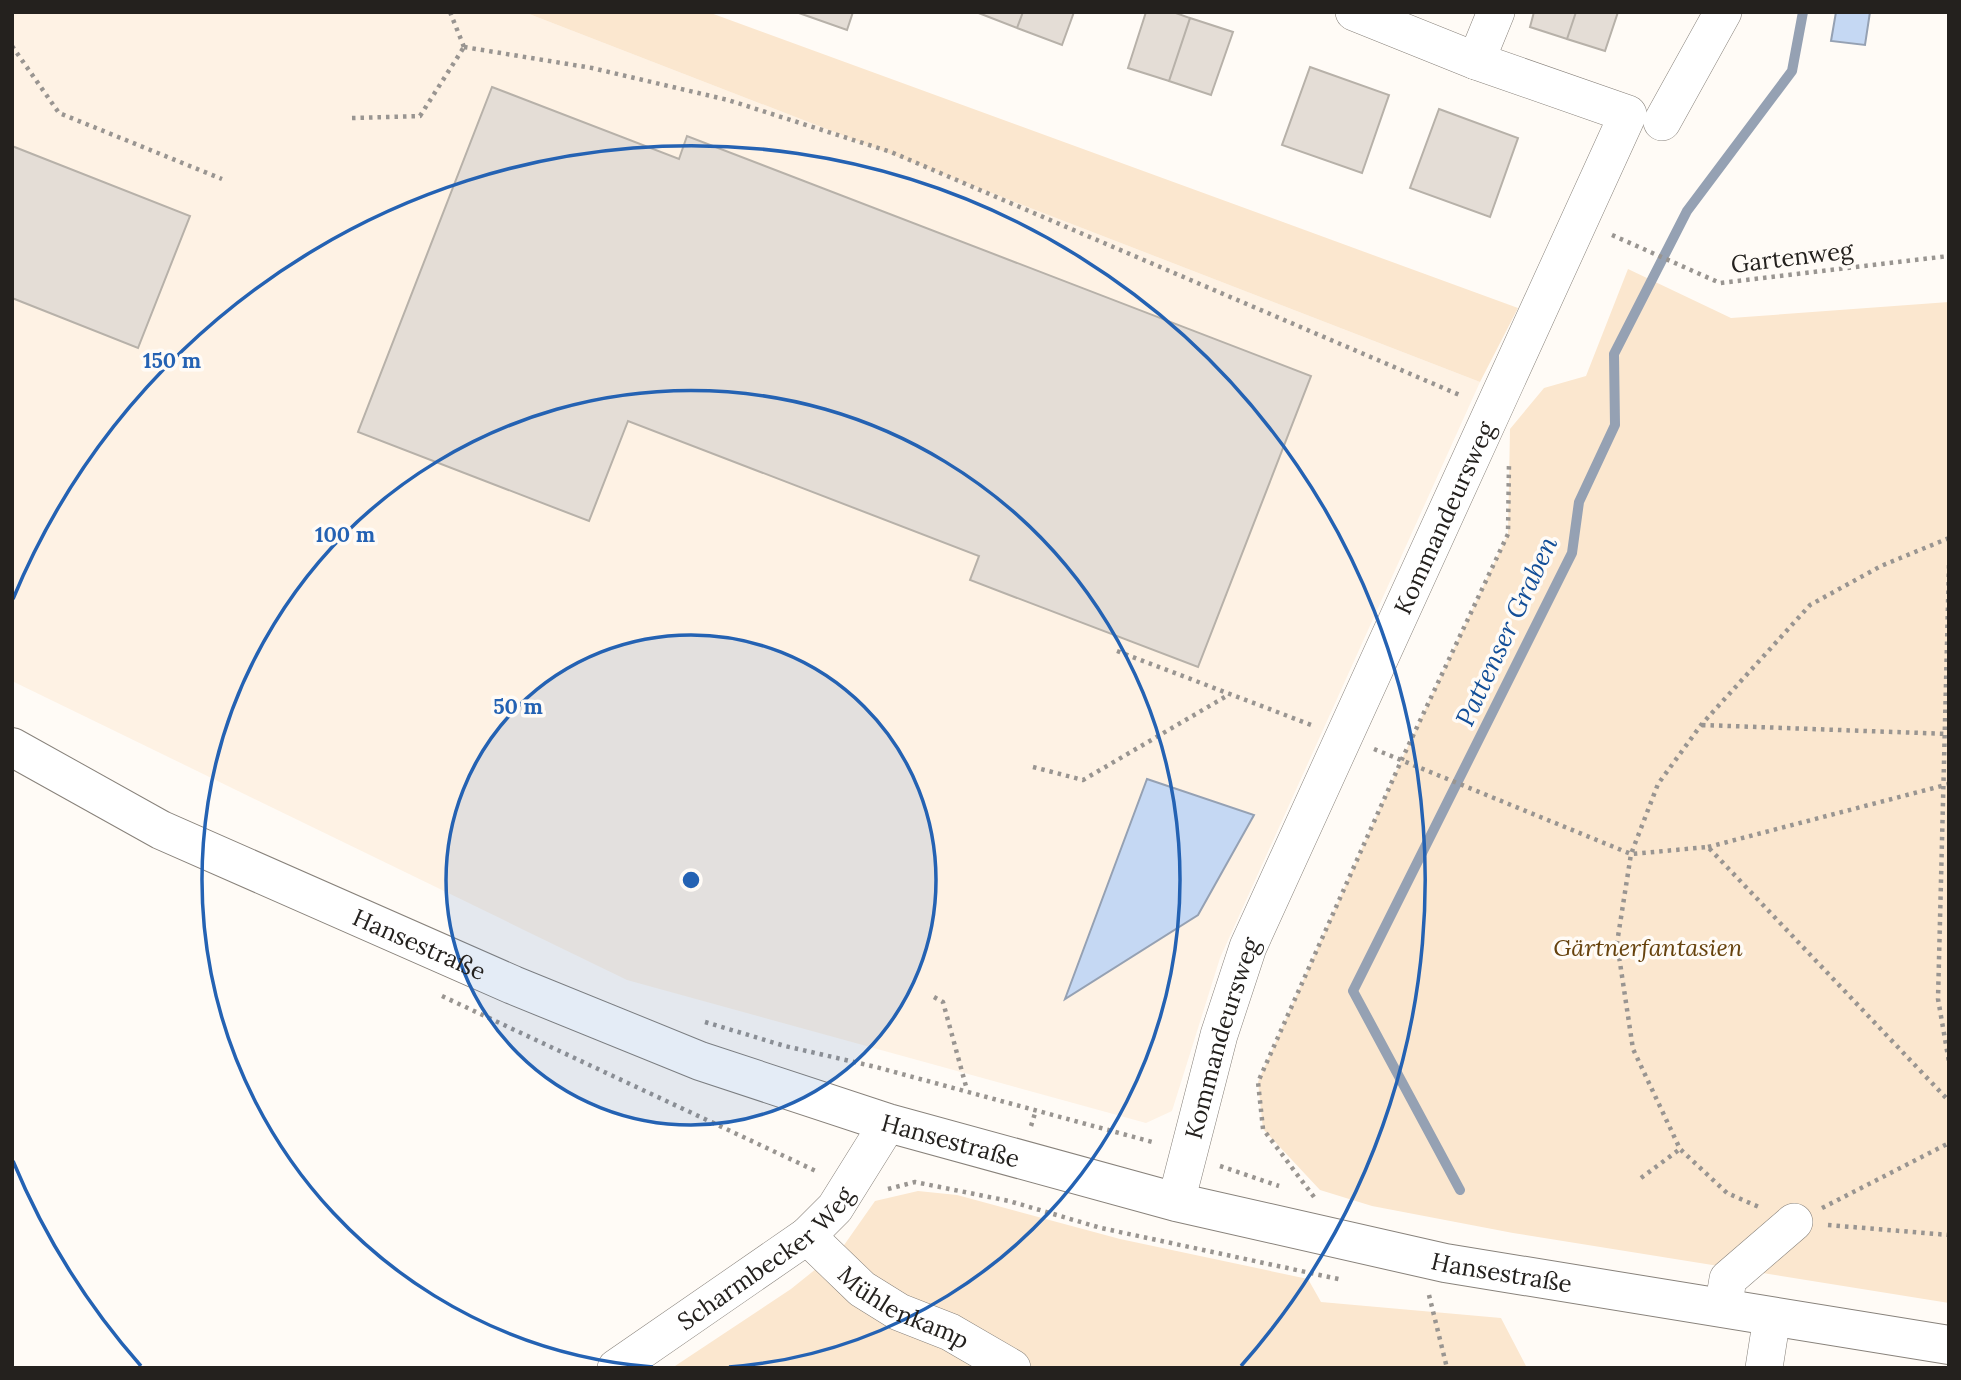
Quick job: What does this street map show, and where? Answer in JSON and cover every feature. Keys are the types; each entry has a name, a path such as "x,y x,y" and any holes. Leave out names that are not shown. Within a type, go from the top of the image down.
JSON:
{"main road":[{"name":"Hansestraße","path":"12,747 161,830 513,985 700,1061 888,1123 1176,1202 1445,1263 1949,1345"}],"street":[{"name":"Kommandeursweg","path":"1176,1202 1191,1156 1219,1035 1248,947 1628,114 1476,61 1353,12"},
{"path":"1476,61 1496,12"},
{"path":"1662,122 1723,12"},
{"name":"Scharmbecker Weg","path":"616,1368 807,1236 835,1208 888,1123"},
{"path":"1723,1308 1728,1279 1794,1222"},
{"name":"Mühlenkamp","path":"807,1236 862,1289 899,1312 950,1332 1012,1368"},
{"path":"1764,1368 1772,1317"}],"path":[{"path":"450,12 464,47"},
{"path":"12,46 59,113 222,179"},
{"path":"352,118 420,116 464,47"},
{"path":"464,47 593,68 728,100 891,152 1495,410"},
{"name":"Gartenweg","path":"1607,233 1720,283 1947,256"},
{"path":"1303,1194 1314,1198 1263,1129 1258,1082 1402,759 1508,534 1509,455"},
{"path":"1949,538 1881,566 1810,605 1701,725 1658,784 1631,854 1617,943 1633,1049 1680,1149 1727,1193 1794,1222 1949,1235"},
{"path":"1949,565 1946,784 1938,999 1949,1062"},
{"path":"1117,651 1402,759 1631,854 1707,847 1946,784"},
{"path":"1033,767 1083,780 1230,694"},
{"path":"1701,725 1947,734"},
{"path":"1707,847 1949,1101"},
{"path":"934,997 943,1002 967,1091"},
{"path":"692,1017 785,1046 1136,1136 1292,1190"},
{"path":"1794,1222 1949,1143"},
{"path":"1641,1178 1680,1149"},
{"path":"850,1186 873,1194 915,1182 1009,1201"},
{"path":"1429,1295 1447,1368"}],"shaded area":[{"path":"12,12 524,12 1480,382 1220,958 1172,1111 1146,1123 627,980 12,681"}],"green space":[{"path":"524,12 708,12 1518,308 1480,382"},
{"name":"Gärtnerfantasien","path":"1628,269 1731,318 1949,302 1949,1303 1513,1233 1372,1206 1320,1190 1263,1129 1258,1082 1402,759 1508,534 1510,429 1544,388 1586,376"},
{"path":"918,1191 957,1195 1120,1239 1308,1279 1321,1302 1501,1318 1527,1368 672,1368 791,1289 842,1248 875,1201"}],"water":[{"path":"1836,12 1870,12 1865,45 1831,41"},
{"path":"1147,779 1254,815 1198,915 1065,999"}],"building":[{"path":"796,12 853,12 847,30"},
{"path":"976,12 1023,12 1017,28"},
{"path":"1023,12 1074,12 1062,45 1017,28"},
{"path":"1146,12 1173,12 1190,18 1169,81 1128,68"},
{"path":"1534,12 1576,12 1567,39 1530,27"},
{"path":"1576,12 1618,12 1605,51 1567,39"},
{"path":"1190,18 1233,32 1211,95 1169,81"},
{"path":"1310,67 1389,95 1362,173 1282,145"},
{"path":"492,87 679,159 687,136 1311,376 1198,667 970,580 979,556 628,421 589,521 358,432"},
{"path":"1439,109 1518,138 1490,217 1410,188"},
{"path":"12,146 190,216 138,348 12,298"}],"waterway":[{"name":"Pattenser Graben","path":"1460,1190 1353,991 1572,553 1579,502 1615,425 1614,354 1687,211 1792,71 1803,12"}]}
